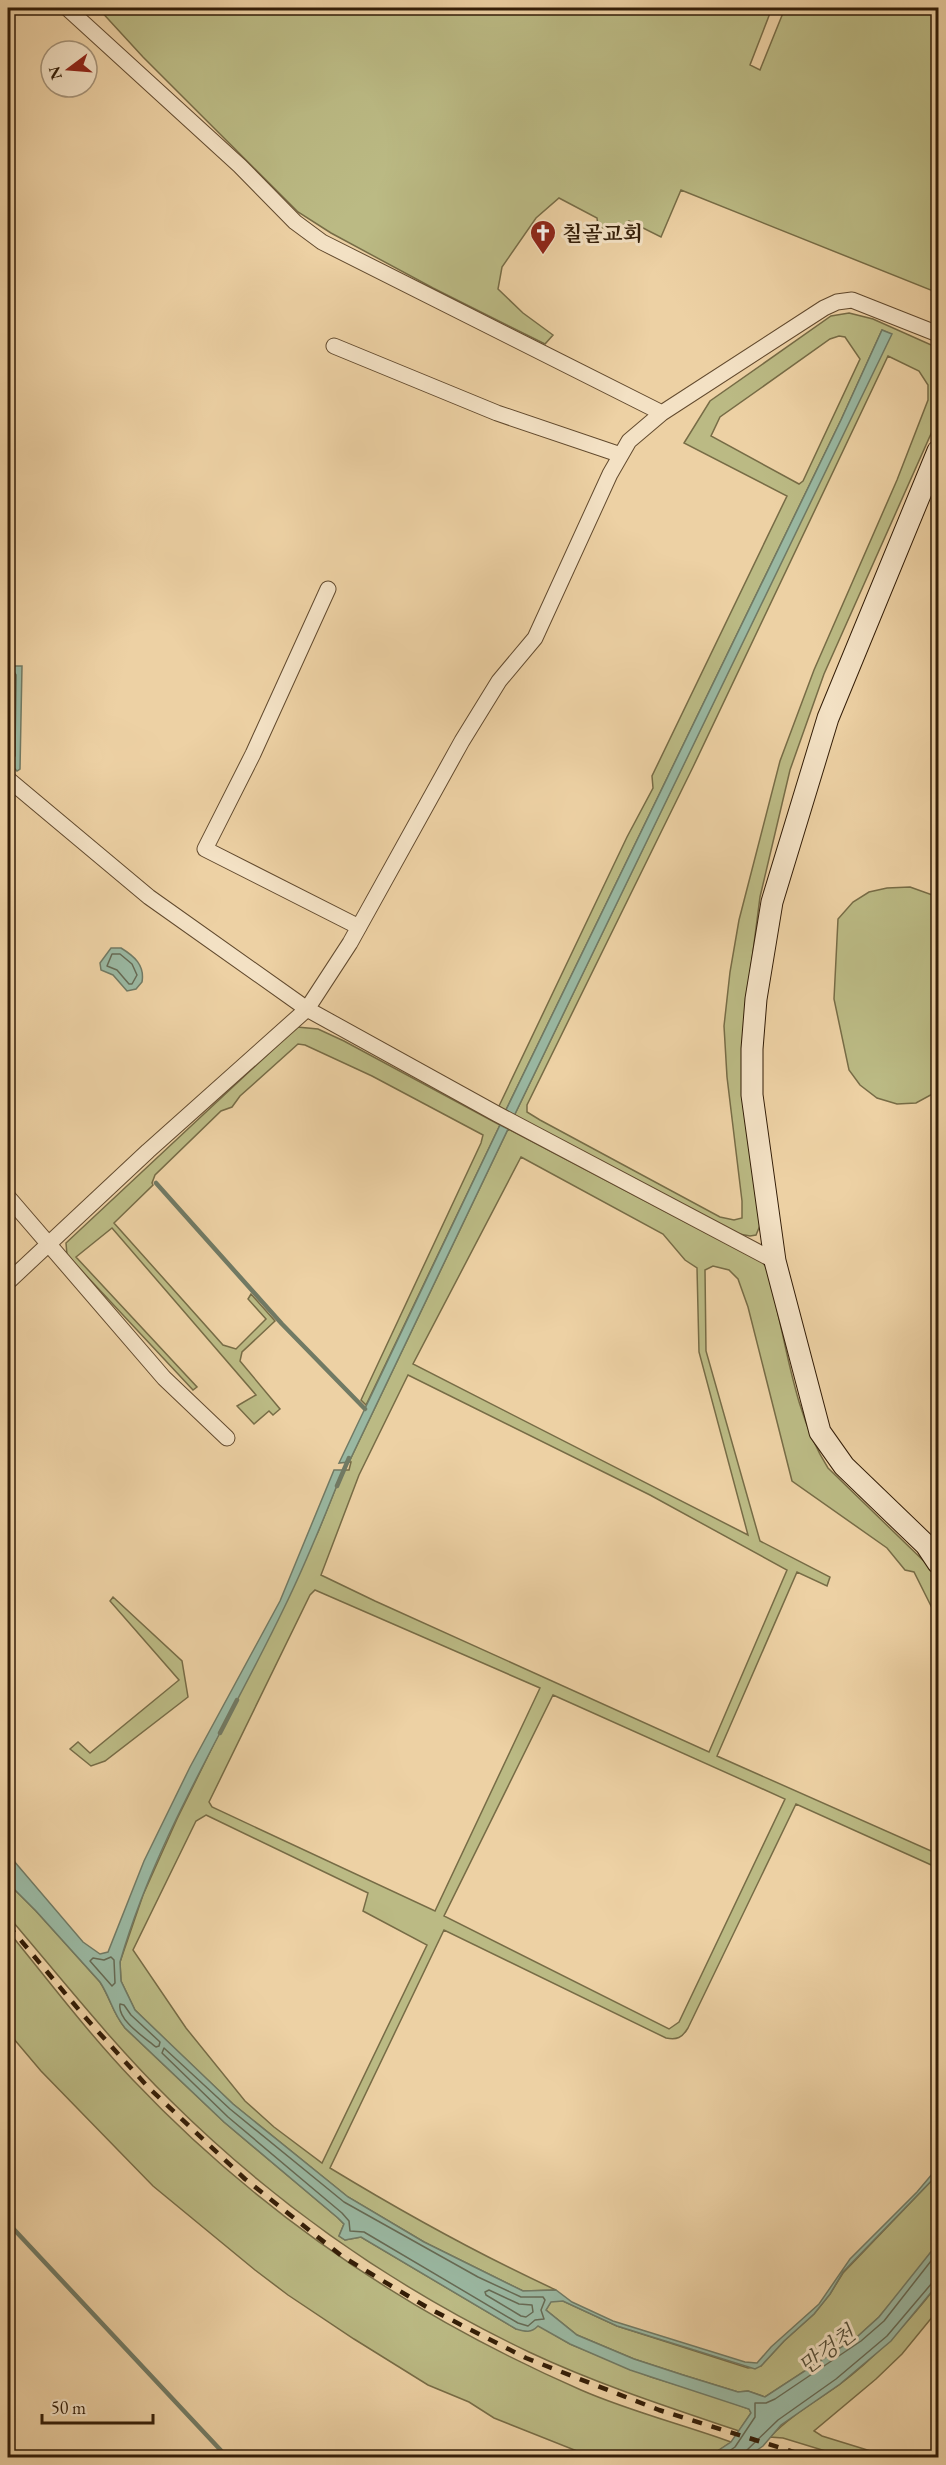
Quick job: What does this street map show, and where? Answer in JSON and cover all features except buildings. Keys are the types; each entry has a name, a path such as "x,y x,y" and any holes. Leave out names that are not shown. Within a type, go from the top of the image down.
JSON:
{"street":[{"path":"67,8 240,166 295,222 322,242 662,413"},
{"path":"8,1282 148,1151 307,1009 359,927 462,741 499,681 535,638 629,441 662,413 824,308 837,302 852,300 939,334"},
{"path":"334,346 497,413 621,455"},
{"path":"939,452 828,718 772,902 756,999 752,1083 775,1261 820,1432 844,1466 926,1545 939,1563"},
{"path":"328,589 253,754 204,849 359,927"},
{"path":"8,779 149,897 307,1009 497,1114 775,1261"},
{"path":"8,1197 164,1378 226,1438"}],"shaded area":[{"path":"98,8 772,8 750,65 760,70 785,8 938,8 938,293 681,190 661,237 629,221 614,232 598,226 597,218 559,198 536,218 502,267 498,289 523,313 553,335 545,344 433,288 331,233 298,212 143,57"},
{"path":"849,313 873,319 938,348 938,418 824,674 790,770 760,897 744,1022 761,1223 756,1235 750,1236 734,1233 514,1116 891,334 882,330 841,420 505,1112 499,1106 627,837 653,788 652,776 787,496 684,443 710,401 831,316","holes":["845,337 860,359 803,481 799,484 711,436 720,417 830,339","888,356 919,371 928,385 928,400 897,480 814,670 780,761 739,920 724,1026 727,1077 742,1201 742,1218 734,1220 720,1217 540,1120 527,1112 527,1105 693,767"]},
{"path":"910,887 938,897 938,1091 916,1103 897,1104 877,1098 860,1085 849,1070 834,999 838,919 853,902 869,892"},
{"path":"297,1027 318,1029 344,1041 500,1125 366,1405 361,1400 483,1135 372,1076 305,1045 298,1044 240,1096 232,1107 221,1111 155,1175 153,1185 114,1223 223,1345 236,1349 266,1319 248,1299 251,1294 275,1321 242,1352 240,1361 280,1409 273,1415 269,1411 254,1424 237,1406 256,1395 112,1228 76,1257 197,1387 193,1390 67,1255 66,1243"},
{"path":"508,1129 762,1262 772,1281 797,1395 818,1451 828,1468 932,1569 938,1579 938,1620 914,1572 905,1570 887,1548 792,1481 748,1307 738,1279 729,1270 713,1266 705,1270 706,1351 760,1541 830,1577 827,1586 797,1572 717,1756 938,1854 938,1868 796,1804 688,2028 684,2034 676,2038 666,2038 444,1930 330,2168 442,2232 556,2290 523,2291 424,2242 348,2197 233,2104 172,2046 135,2010 121,1981 120,1962 143,1895 177,1819 318,1532 343,1470 349,1470 351,1462 349,1462","holes":["521,1157 663,1234 685,1260 697,1268 699,1352 748,1535 413,1364","408,1375 650,1495 787,1570 709,1752 321,1575 359,1475","315,1590 540,1688 435,1911 212,1807 209,1802 310,1595","553,1695 785,1799 679,2022 669,2029 444,1916","206,1815 368,1893 363,1911 427,1945 322,2163 274,2127 245,2101 186,2028 133,1950 196,1821"]},
{"path":"113,1597 182,1661 188,1697 105,1761 91,1766 70,1749 78,1742 90,1753 179,1680 110,1601"},
{"path":"8,1883 100,1982 125,2028 224,2122 338,2218 344,2224 339,2236 345,2240 361,2237 516,2329 538,2325 570,2344 651,2377 749,2409 751,2413 739,2431 607,2385 529,2352 432,2301 340,2242 295,2209 211,2139 149,2079 107,2033 8,1916"},
{"path":"8,1931 100,2044 182,2129 233,2175 341,2258 398,2295 518,2361 599,2398 731,2442 710,2456 704,2453 695,2457 592,2457 494,2418 469,2402 428,2385 288,2295 153,2186 41,2071 8,2032"},
{"path":"938,2174 938,2243 910,2280 879,2317 857,2337 765,2397 748,2391 738,2392 634,2359 577,2335 546,2310 551,2301 563,2301 617,2326 748,2368 761,2366 814,2314 843,2273"},
{"path":"938,2284 938,2310 902,2354 814,2431 822,2436 890,2457 845,2457 783,2438 770,2437 866,2362 916,2312"}],"water":[{"path":"882,330 892,334 514,1116 505,1112 841,420"},
{"path":"8,666 22,666 20,769 17,771 8,762"},
{"path":"111,948 121,948 140,966 142,982 136,989 127,991 113,975 101,970 100,963"},
{"path":"500,1125 508,1129 349,1462 339,1463"},
{"path":"334,1470 343,1470 300,1574 153,1870 120,1962 121,1981 135,2010 233,2104 348,2197 424,2242 523,2291 556,2290 572,2302 613,2321 745,2362 757,2363 771,2347 819,2304 850,2259 917,2192 938,2167 938,2174 843,2272 830,2294 814,2314 761,2366 755,2369 617,2326 563,2301 551,2302 546,2310 577,2335 634,2359 738,2392 748,2391 765,2397 857,2337 879,2317 938,2243 938,2284 891,2341 840,2384 781,2425 763,2446 747,2457 702,2456 704,2453 710,2456 731,2442 751,2413 749,2409 630,2370 570,2344 538,2326 528,2331 516,2329 361,2237 345,2240 339,2236 344,2224 338,2218 224,2122 125,2028 100,1982 8,1883 8,1854 83,1942 100,1954 108,1952 144,1861 190,1767 280,1601"}],"waterway":[{"path":"156,1183 282,1324 365,1409"},
{"path":"337,1486 349,1458"},
{"path":"220,1733 237,1700"},
{"path":"8,2223 228,2458"}],"railway":[{"path":"8,1925 84,2016 148,2087 245,2179 343,2257 430,2309 526,2358 659,2410 813,2458"}],"place":[{"name":"칠골교회","path":"543,256"}],"water label":[{"name":"만겅천","path":"827,2350"}]}
